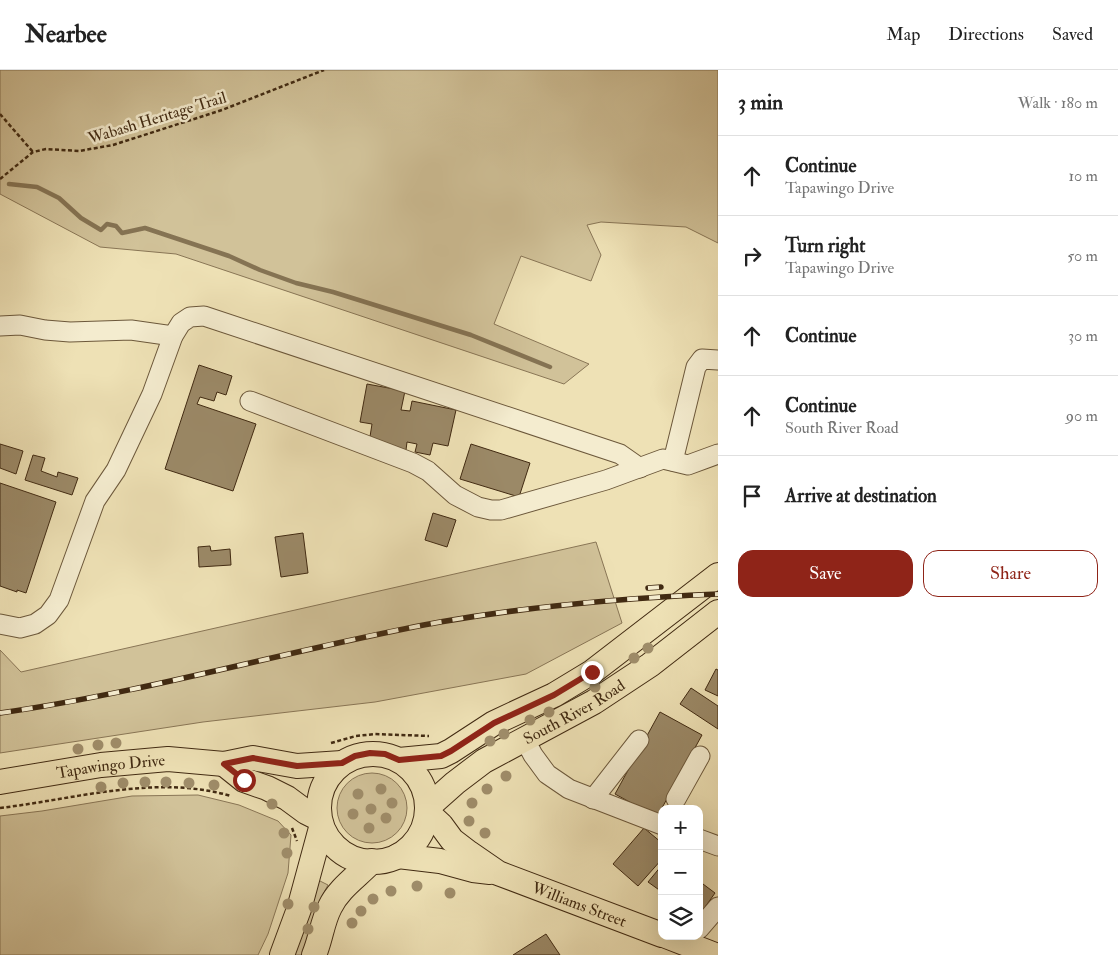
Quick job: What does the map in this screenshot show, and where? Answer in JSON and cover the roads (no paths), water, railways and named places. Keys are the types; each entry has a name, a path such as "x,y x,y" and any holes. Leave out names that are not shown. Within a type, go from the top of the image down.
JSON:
{"main road":[{"name":"South River Road","path":"399,760 441,756 494,723 554,695 592,672 718,575"},
{"name":"South River Road","path":"428,810 455,783 484,761 594,702 650,665 718,612"},
{"path":"224,764 244,780 267,788 287,798 320,823 329,841 341,852 355,859 386,860 398,856 413,844 422,829 428,810 424,788 414,772 399,760 385,754 370,753 355,756 342,763 330,774 319,802 320,823 299,909 282,955"},
{"name":"Tapawingo Drive","path":"0,782 111,764 168,759 224,764 253,758 297,766 342,763"},
{"name":"Williams Street","path":"428,810 452,840 498,873 658,933"},
{"name":"Williams Street","path":"398,856 440,861 473,870 498,873"},
{"path":"314,955 330,905 341,890 372,861"},
{"path":"684,940 715,955"}],"street":[{"path":"0,624 20,628 35,624 48,615 59,600 95,501 116,470 144,411 173,336 181,323 190,317 204,316 620,454 640,468"},
{"path":"0,326 20,325 70,332 131,330 173,336"},
{"path":"673,461 696,367 702,359 718,360"},
{"path":"250,401 413,463 428,471 455,495 491,510 501,510 524,504 663,459 688,465 718,454"},
{"path":"525,740 533,755 548,774 569,789 658,823"},
{"path":"593,799 639,740"},
{"path":"676,799 700,756"},
{"path":"703,840 718,846"},
{"path":"703,922 718,907"}],"waterway":[{"path":"9,184 37,187 59,198 81,218 101,230 107,224 116,226 122,233 145,228 229,256 296,283 333,292 471,335 550,367"}],"railway":[{"path":"648,588 661,587"},
{"path":"0,713 111,694 440,622 509,611 648,598 718,594"}]}
